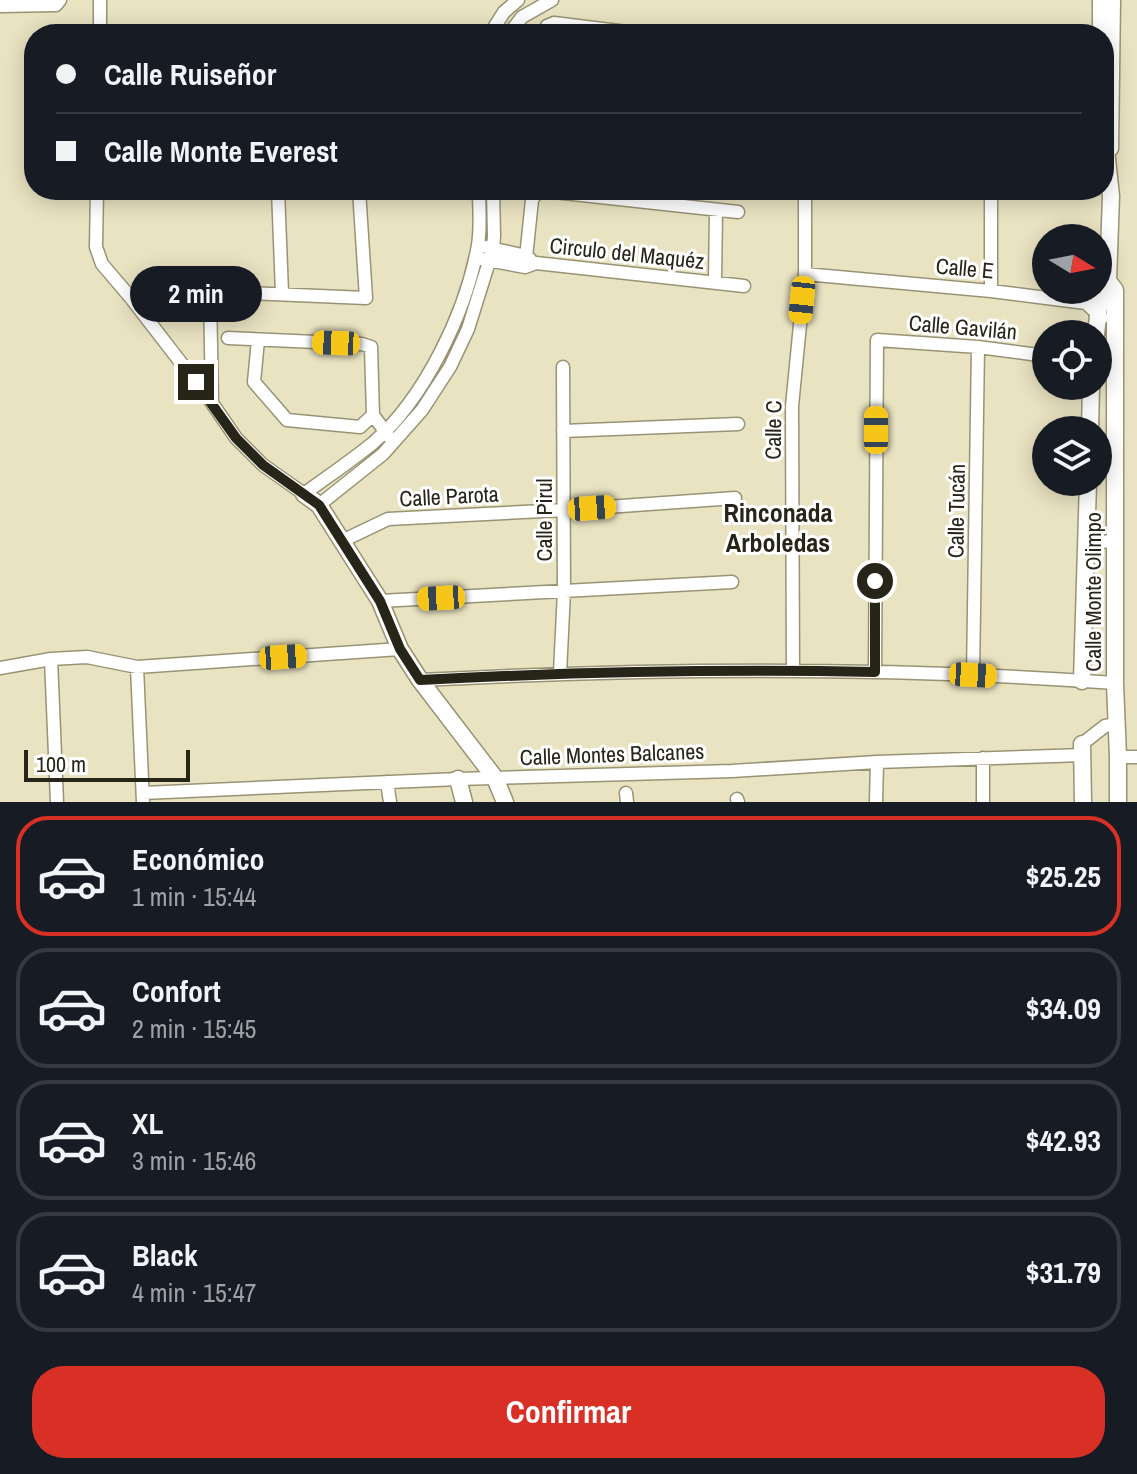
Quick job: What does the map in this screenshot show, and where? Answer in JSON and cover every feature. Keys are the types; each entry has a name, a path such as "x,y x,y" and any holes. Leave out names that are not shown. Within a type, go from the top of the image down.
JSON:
{"main road":[{"path":"1101,0 1106,24"},
{"path":"1106,320 1101,289 1108,281 1111,200"},
{"name":"Calle Monte Olimpo","path":"1108,400 1114,541 1118,802"},
{"path":"304,494 319,505 380,601 400,649 495,778 505,802"},
{"path":"1082,681 1088,496"},
{"path":"1082,749 1083,802"},
{"path":"458,779 464,802"}],"street":[{"path":"0,6 56,5 60,0"},
{"path":"100,0 100,24"},
{"path":"496,24 518,0"},
{"path":"517,24 522,17 552,0"},
{"path":"1107,24 1114,0"},
{"path":"97,200 96,247 102,264 236,438 263,465 304,494 379,436 413,398 438,359 456,322 476,251 479,200"},
{"path":"278,200 282,293"},
{"path":"131,298 154,289 366,298 360,200"},
{"path":"319,505 383,454 422,410 450,367 468,329 491,254 493,200"},
{"name":"Circulo del Maquéz","path":"529,262 532,200"},
{"name":"Circulo del Maquéz","path":"626,200 738,212"},
{"name":"Calle C","path":"793,671 792,406 805,274 805,200"},
{"path":"991,200 991,291"},
{"name":"Circulo del Maquéz","path":"715,282 716,210"},
{"name":"Circulo del Maquéz","path":"476,251 529,262 744,286"},
{"name":"Calle E","path":"805,274 1086,303 1106,320"},
{"path":"210,292 212,403"},
{"path":"228,338 362,344 371,347 373,415 383,454"},
{"path":"258,340 254,382 287,420 360,427 393,443"},
{"name":"Calle Gavilán","path":"875,672 877,340 1032,354"},
{"name":"Calle Tucán","path":"973,675 978,347"},
{"name":"Calle Pirul","path":"560,673 564,591 563,367"},
{"path":"360,427 373,415"},
{"path":"563,431 738,424"},
{"name":"Calle Parota","path":"342,541 388,519 735,498"},
{"path":"1086,543 1114,541"},
{"path":"380,601 732,582"},
{"path":"0,668 51,659 87,657 137,667 400,649"},
{"path":"51,659 57,802"},
{"path":"137,667 143,797"},
{"path":"420,680 560,673 793,671 973,675 1115,683"},
{"path":"1082,749 1105,726 1117,724"},
{"name":"Calle Montes Balcanes","path":"143,797 387,782 732,771 983,758 1082,749"},
{"path":"1118,757 1137,757"},
{"path":"983,758 983,802"},
{"path":"876,802 877,762"},
{"path":"387,782 390,802"}],"district":[{"name":"Rinconada Arboledas","path":"778,528"}],"route":[{"path":"196,382 236,438 263,465 319,505 380,601 400,649 420,680 560,673 875,672 875,581"}]}
